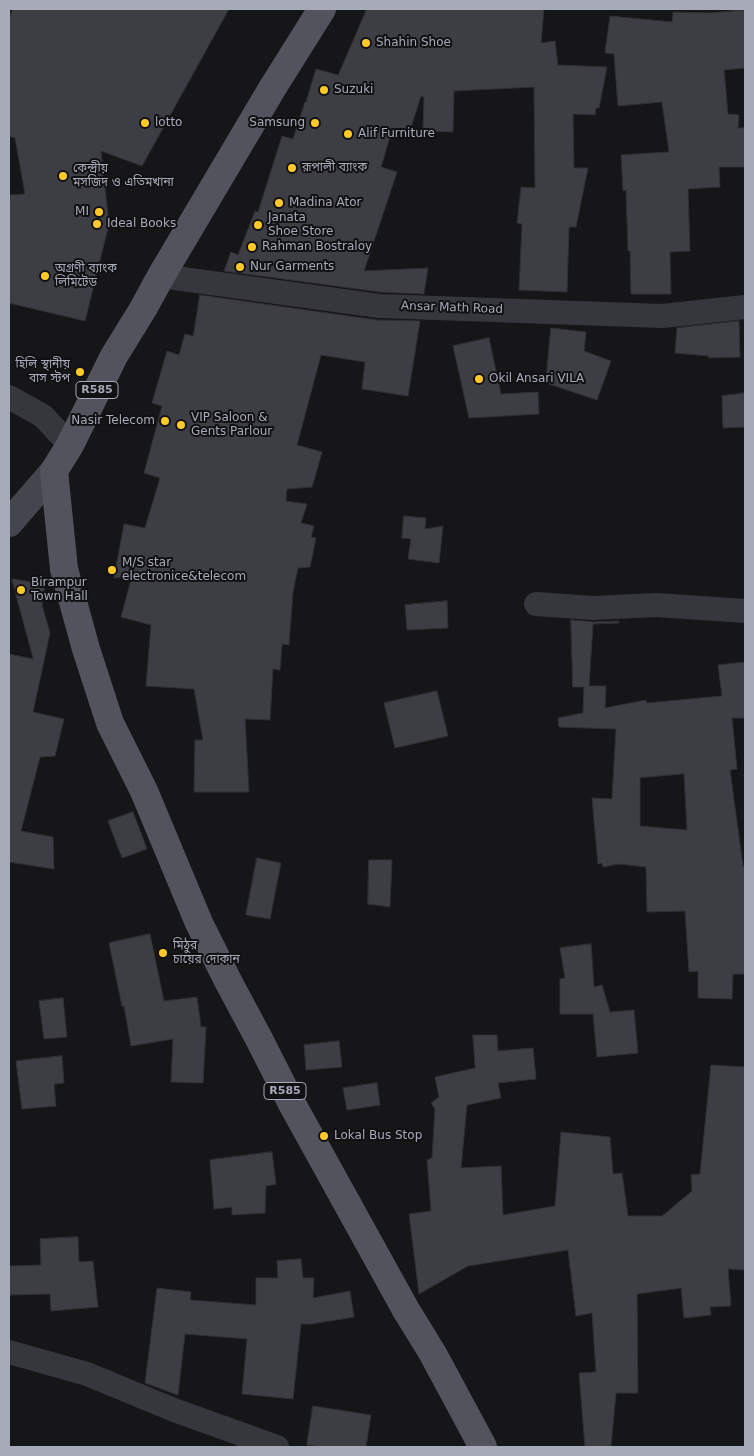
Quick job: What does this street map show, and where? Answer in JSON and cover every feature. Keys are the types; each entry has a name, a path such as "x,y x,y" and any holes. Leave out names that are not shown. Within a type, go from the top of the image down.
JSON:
{"main road":[{"name":"R585","path":"322,9 273,87 114,356 70,445 54,471 64,569 86,649 110,723 144,791 199,923 291,1102 406,1310 434,1354 484,1447"},
{"path":"9,523 54,471"}],"street":[{"name":"Ansar Math Road","path":"161,276 379,306 662,316 745,307"},
{"path":"9,397 44,416 70,445"},
{"path":"536,604 593,608 656,605 745,611"},
{"path":"9,1352 87,1374 174,1410 277,1447"}],"building":[{"path":"13,9 229,9 142,166 101,151 109,224 85,321 9,303 9,195 25,194 15,138 9,136 9,19"},
{"path":"367,9 544,9 541,43 555,41 558,65 607,67 599,108 596,108 595,115 573,114 574,168 588,168 576,227 569,227 567,292 519,290 522,224 517,223 521,187 535,188 534,87 454,91 453,132 423,131 424,97 421,96 410,130 392,130 381,167 397,172 364,271 428,268 424,294 380,292 224,271 231,252 238,255 255,211 258,212 282,136 293,139 316,69 338,75"},
{"path":"745,10 745,68 724,70 728,114 739,115 738,128 745,128 745,167 719,167 720,187 688,189 690,251 670,252 671,294 631,294 626,190 623,191 621,155 669,152 662,102 618,106 614,54 605,53 610,16 672,22 673,12 710,13"},
{"path":"200,295 377,320 420,321 408,396 362,389 365,362 321,355 297,445 322,452 312,487 287,489 286,501 307,504 301,523 314,526 311,537 316,538 310,567 298,568 293,592 289,645 282,644 280,670 273,669 270,720 245,719 249,792 194,792 195,740 203,740 194,689 146,686 151,625 121,617 132,576 114,578 124,524 145,528 160,478 144,473 162,406 152,403 167,351 179,355 185,334 193,336"},
{"path":"739,321 740,357 709,358 709,356 675,353 677,328"},
{"path":"551,328 586,332 584,351 611,361 597,400 546,383"},
{"name":"Okil Ansari VILA","path":"489,338 501,394 538,392 539,414 469,418 453,346"},
{"path":"745,393 745,427 723,428 722,396"},
{"path":"404,516 426,518 425,529 443,526 439,563 408,559 411,539 402,538"},
{"path":"12,579 45,584 42,605 50,633 33,712 64,719 55,756 40,757 21,831 53,837 54,869 9,862 9,654 33,659"},
{"path":"447,601 448,628 407,630 405,605"},
{"path":"571,620 594,622 619,621 619,623 593,624 589,686 606,686 605,708 646,700 647,703 722,696 718,665 745,662 745,718 732,718 737,769 730,770 743,866 745,866 745,974 733,974 732,999 698,998 698,971 689,972 685,911 647,912 646,867 619,864 603,867 602,863 598,864 592,798 612,799 616,729 559,727 558,718 583,713 584,687 573,687","holes":["684,774 687,830 640,826 640,778"]},
{"path":"437,691 448,736 395,748 384,703"},
{"path":"133,812 147,849 122,858 108,821"},
{"path":"257,858 281,863 270,919 246,915"},
{"path":"369,860 392,860 390,907 368,904"},
{"path":"150,934 164,1001 197,997 201,1027 206,1027 203,1083 171,1082 173,1039 131,1046 124,1006 122,1006 109,943"},
{"path":"591,944 594,987 602,985 610,1012 634,1010 638,1053 597,1057 593,1014 560,1014 560,979 565,978 560,948"},
{"path":"63,998 67,1037 44,1039 39,1001"},
{"path":"473,1035 497,1035 498,1051 533,1048 536,1079 498,1083 501,1098 467,1105 461,1168 501,1166 503,1215 555,1206 561,1132 610,1137 613,1174 622,1173 628,1216 662,1216 692,1191 691,1175 700,1174 711,1065 745,1067 745,1270 728,1269 731,1306 710,1307 711,1315 684,1318 681,1288 637,1294 638,1393 616,1393 611,1447 585,1447 579,1373 596,1372 592,1313 576,1316 568,1250 468,1266 419,1294 409,1214 431,1211 427,1160 432,1158 435,1109 431,1103 439,1097 435,1077 475,1068"},
{"path":"339,1041 342,1067 306,1070 304,1045"},
{"path":"62,1056 64,1083 54,1084 56,1106 22,1109 16,1061"},
{"path":"377,1083 380,1105 347,1110 343,1088"},
{"path":"272,1152 276,1184 266,1186 265,1213 232,1215 232,1207 214,1209 210,1160"},
{"path":"78,1237 79,1262 93,1261 98,1307 51,1311 50,1294 9,1295 9,1266 41,1265 40,1239"},
{"path":"301,1259 303,1278 314,1278 313,1298 350,1291 354,1317 301,1324 293,1399 242,1394 247,1339 185,1334 178,1395 145,1383 157,1288 191,1292 190,1300 256,1305 256,1278 278,1278 277,1261"},
{"path":"313,1406 371,1415 366,1447 321,1447 307,1445"}],"place":[{"name":"Shahin Shoe","path":"366,43"},
{"name":"Suzuki","path":"324,90"},
{"name":"lotto","path":"145,123"},
{"name":"Samsung","path":"315,123"},
{"name":"Alif Furniture","path":"348,134"},
{"name":"রূপালী ব্যাংক","path":"292,168"},
{"name":"কেন্দ্রীয় মসজিদ ও এতিমখানা","path":"63,176"},
{"name":"Madina Ator","path":"279,203"},
{"name":"MI","path":"99,212"},
{"name":"Ideal Books","path":"97,224"},
{"name":"Janata Shoe Store","path":"258,225"},
{"name":"Rahman Bostraloy","path":"252,247"},
{"name":"Nur Garments","path":"240,267"},
{"name":"অগ্রণী ব্যাংক লিমিটেড","path":"45,276"},
{"name":"হিলি স্থানীয় বাস স্টপ","path":"80,372"},
{"name":"Okil Ansari VILA","path":"479,379"},
{"name":"Nasir Telecom","path":"165,421"},
{"name":"VIP Saloon & Gents Parlour","path":"181,425"},
{"name":"M/S star electronice&telecom","path":"112,570"},
{"name":"Birampur Town Hall","path":"21,590"},
{"name":"মিঠুর চায়ের দোকান","path":"163,953"},
{"name":"Lokal Bus Stop","path":"324,1136"}]}
